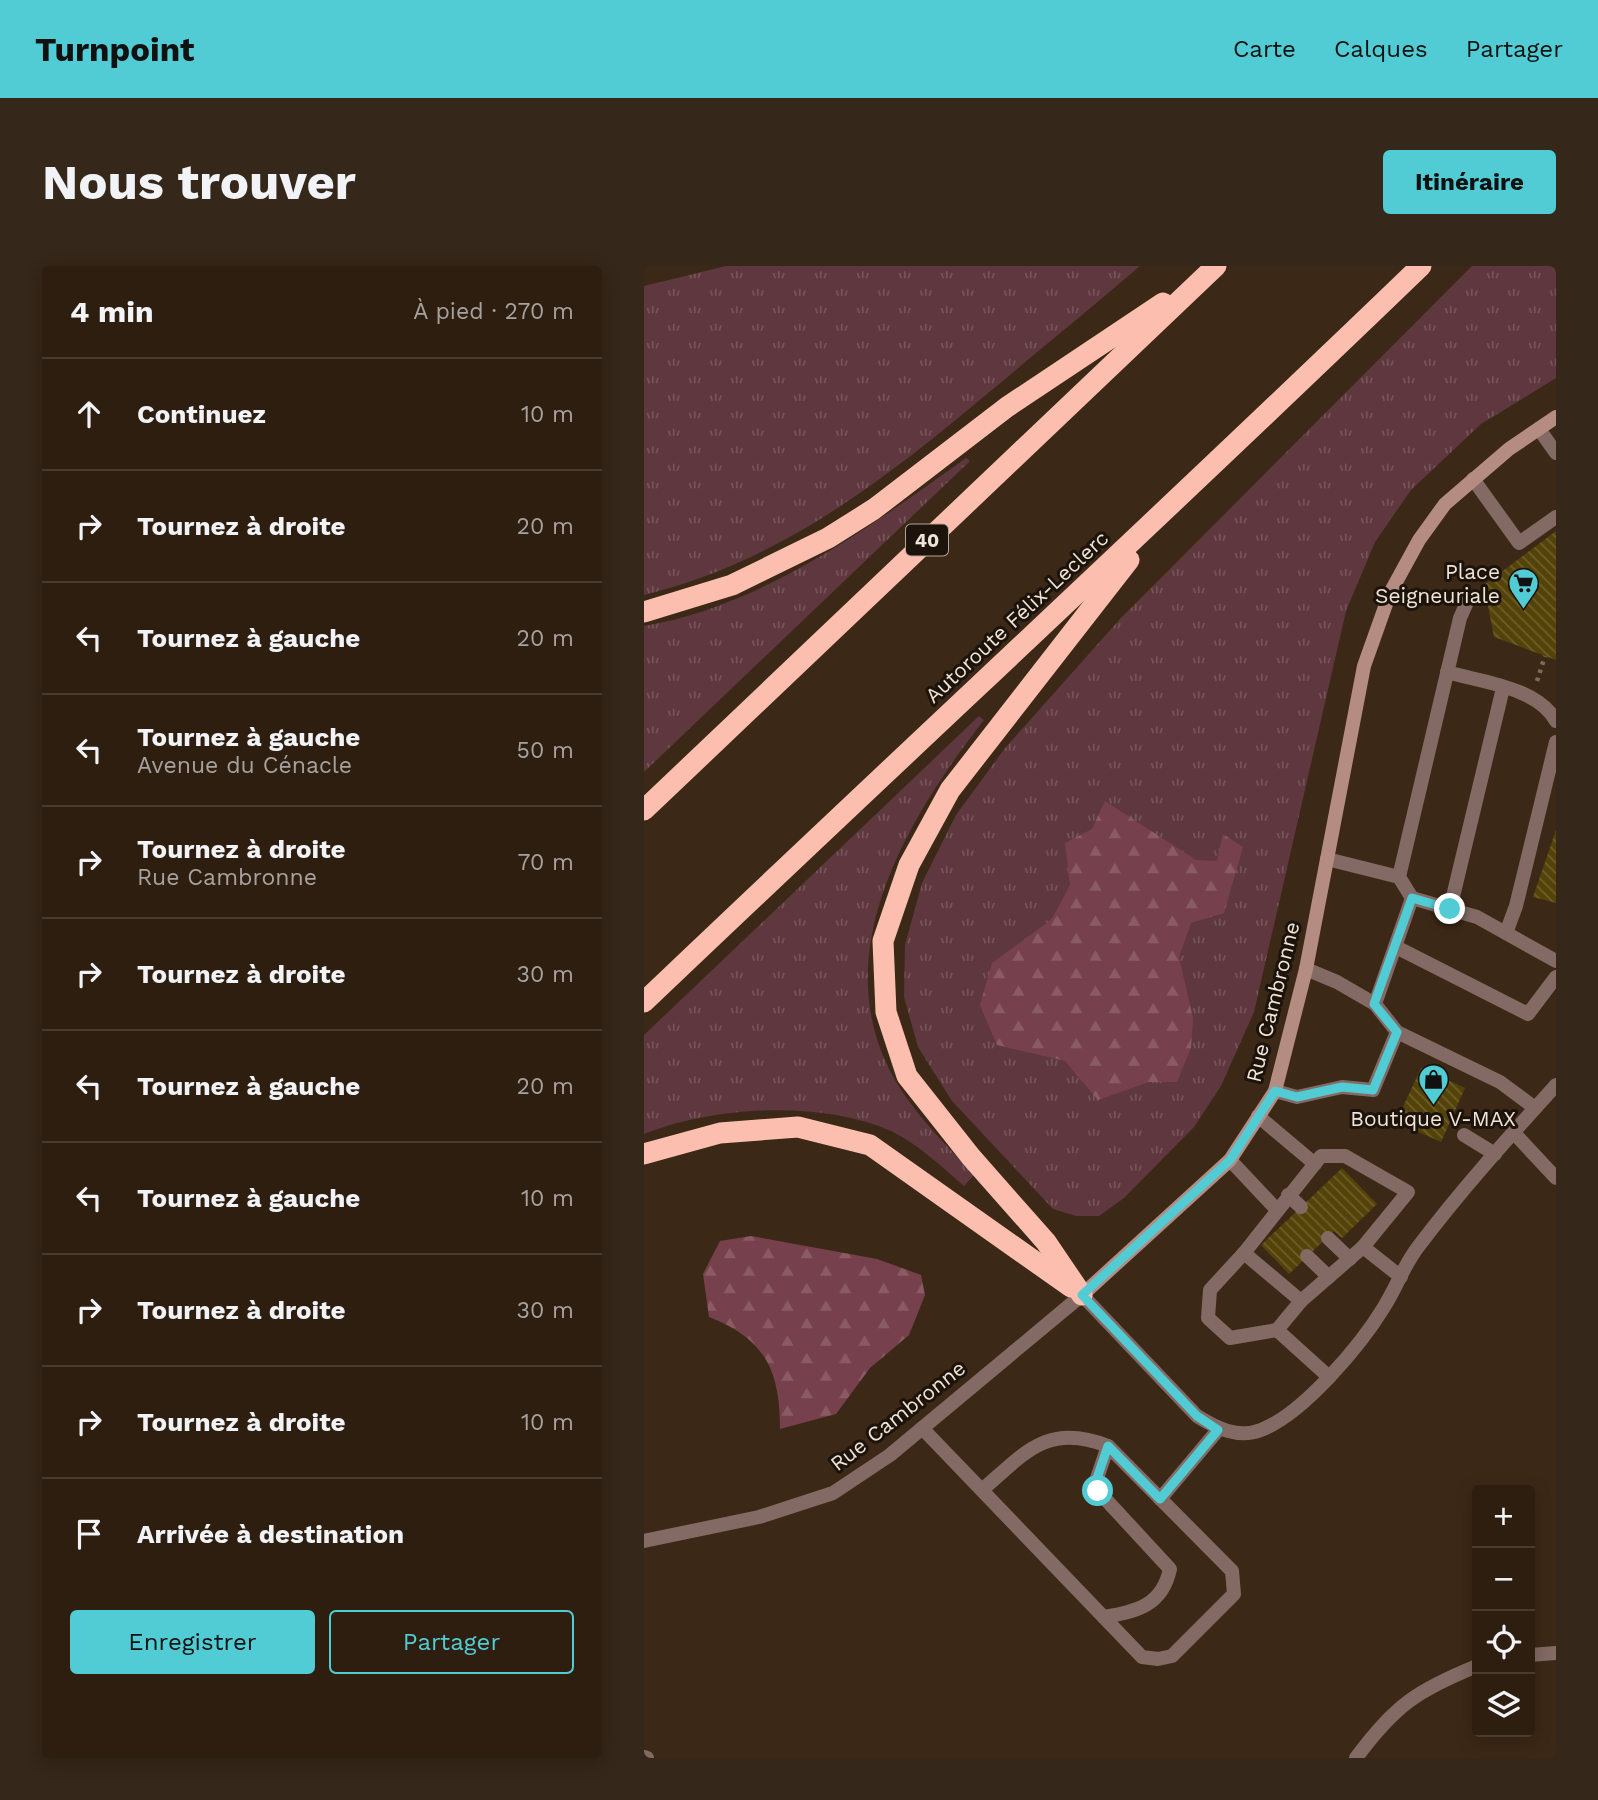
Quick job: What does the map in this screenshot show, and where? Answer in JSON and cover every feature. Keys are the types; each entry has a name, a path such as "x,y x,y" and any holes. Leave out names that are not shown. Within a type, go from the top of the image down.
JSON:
{"highway":[{"name":"Autoroute Félix-Leclerc","path":"644,1002 904,754 1166,512 1421,266"},
{"path":"644,612 683,603 732,585 828,538 874,509 1007,407 1213,268"},
{"name":"40","path":"644,810 1213,268"},
{"path":"1082,1295 1046,1242 971,1157 906,1076 886,1012 883,941 909,865 950,790 1166,512"},
{"path":"644,1154 719,1133 799,1127 870,1145 1082,1295"}],"street":[{"name":"Rue Cambronne","path":"644,1541 759,1517 833,1493 890,1455 1082,1295 1230,1160 1275,1091 1306,969 1364,666 1390,593 1419,540 1445,504 1473,479 1556,417"},
{"path":"1539,429 1556,453"},
{"path":"1473,479 1519,543 1556,517"},
{"path":"1399,877 1460,618 1468,600"},
{"path":"1447,672 1503,688 1542,705 1556,721"},
{"path":"1450,909 1503,688"},
{"path":"1506,933 1516,906 1556,742"},
{"path":"1327,859 1399,877 1412,898 1477,917 1556,961"},
{"path":"1374,1004 1412,898"},
{"path":"1396,947 1528,1014 1556,977"},
{"path":"1306,969 1337,982 1374,1004 1397,1032 1500,1082 1535,1108"},
{"path":"1275,1091 1297,1097 1342,1087 1373,1090 1397,1032"},
{"path":"1082,1295 1197,1416 1218,1430 1238,1433 1260,1431 1282,1419 1329,1377 1362,1340 1416,1249 1556,1086"},
{"path":"1258,1116 1315,1164"},
{"path":"1514,1133 1556,1178"},
{"path":"1464,1135 1495,1154"},
{"path":"1321,1156 1345,1156 1408,1192 1363,1247 1301,1301 1277,1330 1230,1338 1208,1318 1210,1290 1275,1220 1288,1195 1321,1156"},
{"path":"1230,1160 1275,1220"},
{"path":"1288,1195 1301,1207"},
{"path":"1328,1237 1350,1259"},
{"path":"1363,1247 1401,1277"},
{"path":"1244,1253 1301,1301"},
{"path":"1307,1256 1329,1277"},
{"path":"1277,1330 1329,1377"},
{"path":"922,1428 1142,1657 1158,1659 1172,1656 1234,1594 1232,1571 1108,1446 1088,1438 1055,1436 1035,1444 982,1490"},
{"path":"1160,1499 1218,1430"},
{"path":"1104,1617 1140,1610 1166,1587 1170,1569 1098,1491 1095,1484 1108,1446"},
{"path":"1535,1655 1556,1653"},
{"path":"1356,1758 1383,1721 1430,1685 1472,1668"}],"green space":[{"path":"726,266 1140,266 913,454 830,513 787,539 742,561 694,580 644,595 644,286"},
{"path":"1472,266 1556,266 1556,378 1481,424 1411,490 1375,542 1346,611 1254,1012 1221,1086 1194,1127 1124,1198 1099,1216 1076,1216 1053,1209 952,1101 918,1047 904,997 905,945 922,883 956,815 1005,748 1120,619"},
{"path":"966,458 970,461 644,772 644,626 689,616 732,601 773,582 853,536"},
{"path":"979,716 984,720 930,797 906,839 886,883 873,928 868,975 872,1021 888,1067 916,1110 974,1175 964,1186 901,1136 863,1121 833,1114 768,1110 734,1113 702,1117 644,1134 644,1035"},
{"path":"1105,801 1196,860 1217,861 1223,834 1243,847 1224,913 1191,923 1179,957 1193,1018 1191,1048 1177,1082 1149,1082 1098,1100 1065,1061 997,1045 980,1005 992,963 1052,919 1070,885 1065,843 1092,829"},
{"path":"751,1236 877,1259 921,1275 925,1295 909,1335 870,1368 836,1414 780,1429 777,1390 765,1359 744,1335 709,1317 703,1274 720,1241"}],"building":[{"name":"Place Seigneuriale","path":"1556,531 1556,660 1494,637 1484,585"},
{"path":"1556,830 1556,903 1533,897"},
{"path":"1421,1068 1465,1088 1441,1142 1396,1122"},
{"path":"1342,1168 1377,1204 1342,1238 1334,1231 1289,1274 1261,1245"}],"place":[{"name":"Place Seigneuriale","path":"1523,611"},
{"name":"Boutique V-MAX","path":"1433,1106"}],"route":[{"path":"1098,1491 1095,1484 1108,1446 1160,1499 1218,1430 1197,1416 1082,1295 1230,1160 1275,1091 1289,1097 1297,1097 1342,1087 1373,1090 1397,1032 1374,1004 1382,989 1412,898 1450,909"}]}
